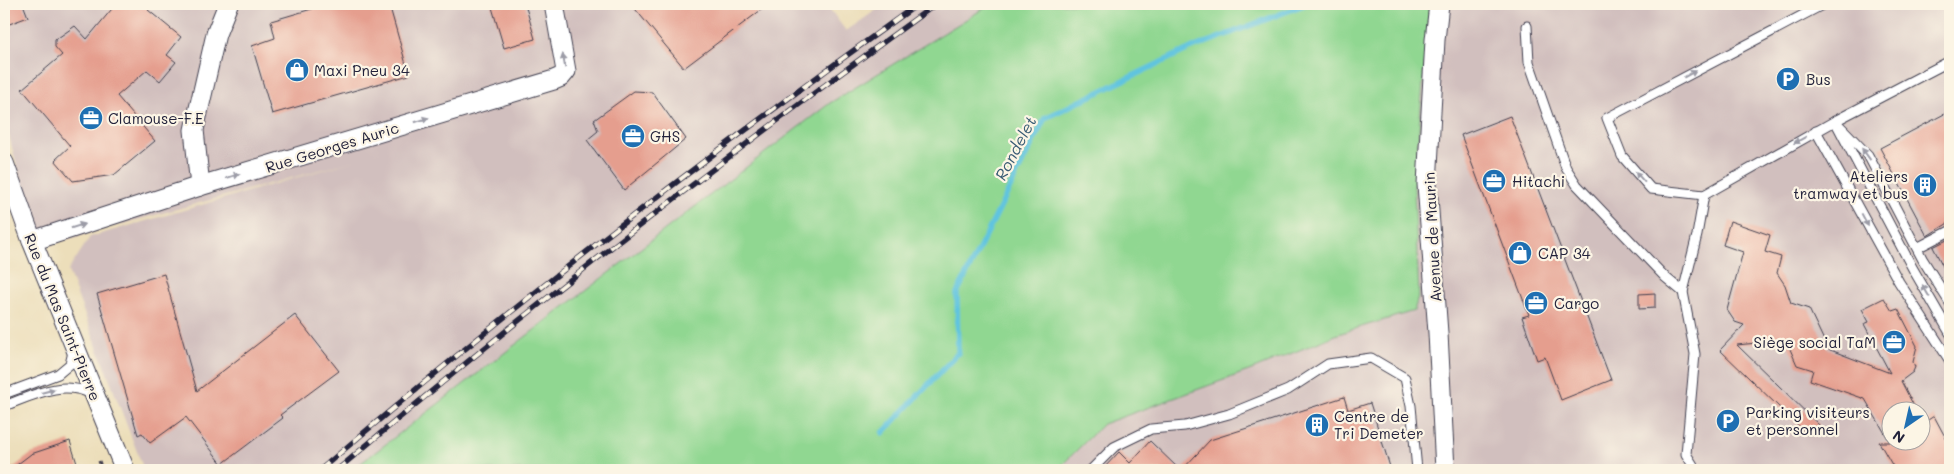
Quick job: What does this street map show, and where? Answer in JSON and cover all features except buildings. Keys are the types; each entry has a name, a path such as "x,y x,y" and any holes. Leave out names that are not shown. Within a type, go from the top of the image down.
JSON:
{"street":[{"path":"200,186 194,130 216,34 228,4"},
{"name":"Rue Georges Auric","path":"32,241 200,186 561,77 566,71 554,4"},
{"name":"Avenue de Maurin","path":"1439,4 1435,40 1427,184 1438,333 1445,470"},
{"name":"Rue du Mas Saint-Pierre","path":"4,163 32,241 125,470"}],"lane":[{"path":"1824,4 1607,118 1622,156 1651,189 1704,195 1816,131 1950,61"},
{"path":"1527,26 1529,62 1566,168 1577,185 1665,277 1683,292"},
{"path":"1835,121 1868,155 1917,248 1950,303"},
{"path":"1835,121 1913,269 1950,333"},
{"path":"1816,131 1899,282 1950,361"},
{"path":"1696,470 1686,454 1695,354 1683,292 1697,235 1704,195"},
{"path":"1917,248 1950,231"},
{"path":"4,394 58,374 70,364 74,346"},
{"path":"1091,470 1114,447 1151,429 1185,426 1229,414 1288,390 1328,364 1371,358 1405,378 1411,406 1417,470"},
{"path":"4,406 49,389 78,388 93,394"}],"shaded area":[{"path":"4,4 826,4 846,31 885,4 991,4 830,103 352,470 144,470 68,271 90,237 357,160 39,247 4,118"},
{"path":"1430,4 1950,4 1950,470 1057,470 1103,424 1254,369 1338,334 1413,311 1419,294 1414,187"}],"green space":[{"path":"991,4 1430,4 1414,187 1419,294 1414,311 1338,334 1254,369 1103,424 1057,470 352,470 830,103"}],"waterway":[{"name":"Rondelet","path":"883,433 958,353 957,293 1045,118 1187,50 1306,4"}],"railway":[{"path":"320,470 539,289 689,173 918,4"},
{"path":"337,470 483,349 632,231 783,116 936,4"}],"place":[{"name":"Maxi Pneu 34","path":"297,70"},
{"name":"Bus","path":"1788,79"},
{"name":"Clamouse-F.E","path":"91,118"},
{"name":"GHS","path":"633,136"},
{"name":"Hitachi","path":"1494,181"},
{"name":"Ateliers tramway et bus","path":"1925,185"},
{"name":"CAP 34","path":"1520,253"},
{"name":"Cargo","path":"1536,303"},
{"name":"Siège social TaM","path":"1894,342"},
{"name":"Parking visiteurs et personnel","path":"1728,421"},
{"name":"Centre de Tri Demeter","path":"1317,425"}]}
